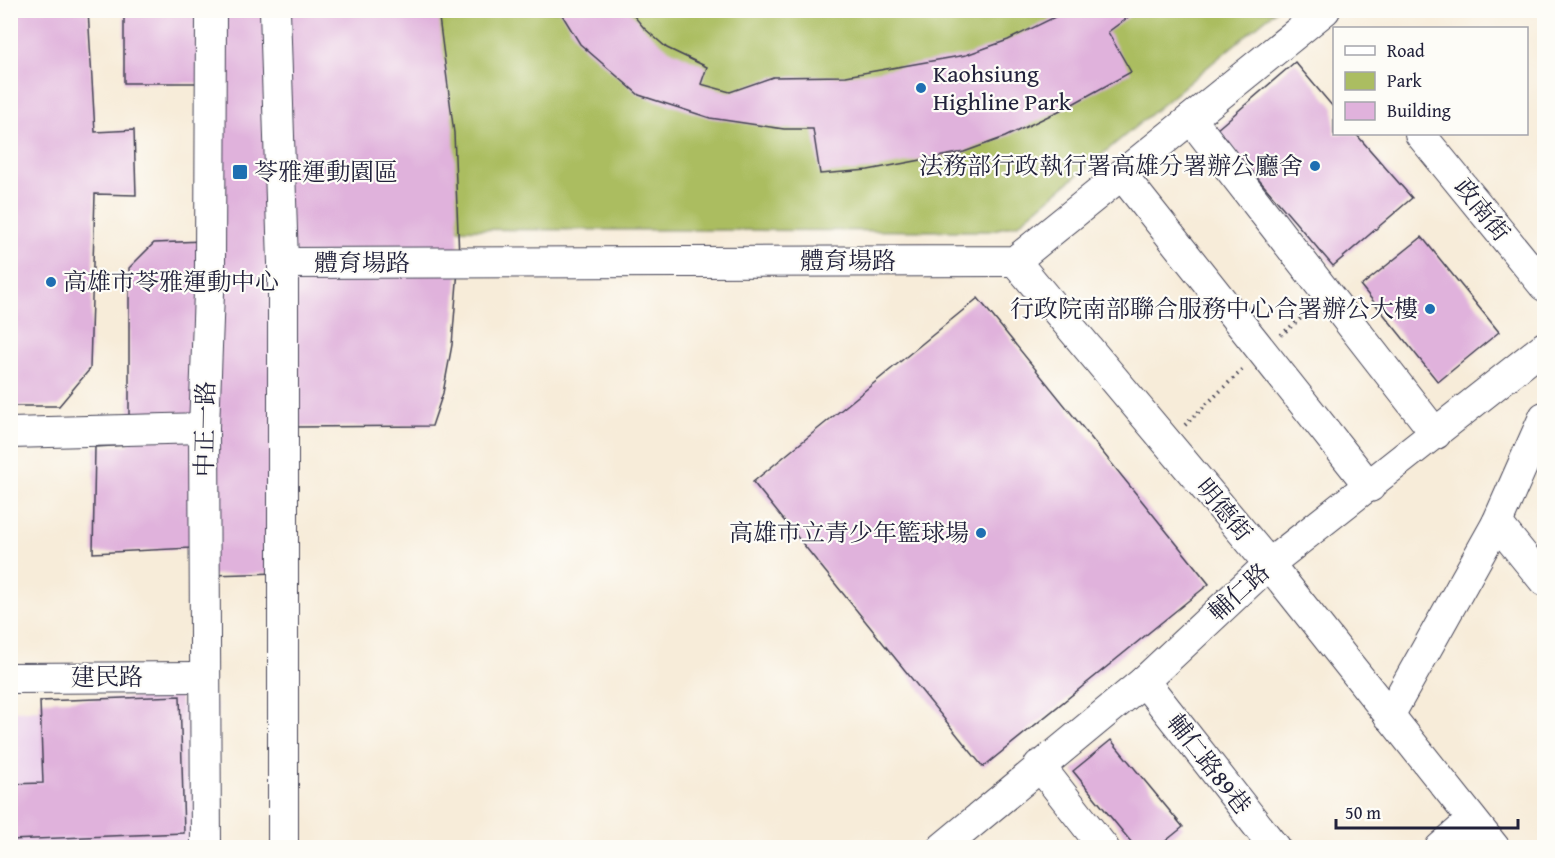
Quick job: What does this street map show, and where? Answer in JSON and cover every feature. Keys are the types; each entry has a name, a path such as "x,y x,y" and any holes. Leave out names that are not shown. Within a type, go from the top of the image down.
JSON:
{"street":[{"name":"中正一路","path":"206,848 204,428 210,265 211,10"},
{"path":"275,10 283,263 283,848"},
{"path":"1015,261 1191,119 1327,18"},
{"path":"1191,119 1436,434"},
{"name":"政南街","path":"1421,135 1545,286"},
{"path":"1122,175 1370,487"},
{"name":"體育場路","path":"283,263 1015,261"},
{"name":"明德街","path":"1015,261 1269,564 1495,848"},
{"name":"輔仁路","path":"942,848 1144,681 1269,564 1370,487 1545,347"},
{"path":"1389,716 1497,523 1545,417"},
{"path":"10,433 204,428"},
{"path":"1497,523 1545,581"},
{"name":"建民路","path":"10,678 204,676"},
{"name":"輔仁路89巷","path":"1144,681 1275,848"},
{"path":"1040,765 1104,848"},
{"path":"1440,848 1472,820"}],"shaded area":[{"path":"217,704 218,847 11,847 10,711"}],"green space":[{"path":"310,11 1275,11 1018,224 989,231 327,229"}],"building":[{"name":"高雄市苓雅運動中心","path":"10,10 88,10 95,132 134,130 136,195 95,194 90,369 59,406 10,406"},
{"path":"124,10 438,10 454,133 459,257 452,345 443,393 432,426 294,427 276,573 211,575 211,547 93,553 95,447 129,445 129,268 154,243 203,241 205,83 124,83"},
{"name":"Kaohsiung Highline Park","path":"559,10 629,10 644,28 667,48 707,67 701,84 730,92 773,77 846,76 966,55 1008,40 1069,10 1138,10 1108,32 1131,72 1069,106 1005,137 964,152 868,170 820,174 813,129 784,129 710,118 639,95 580,44"},
{"name":"法務部行政執行署高雄分署辦公廳舍","path":"1295,62 1333,107 1333,135 1357,135 1412,198 1333,266 1216,130"},
{"name":"行政院南部聯合服務中心合署辦公大樓","path":"1422,237 1499,332 1438,382 1361,286"},
{"name":"高雄市立青少年籃球場","path":"978,298 1209,584 983,767 753,482"},
{"path":"180,696 184,833 10,840 10,784 43,783 40,701"},
{"path":"1111,740 1183,827 1157,848 1136,848 1073,771"}],"place":[{"name":"Kaohsiung Highline Park","path":"921,88"},
{"name":"法務部行政執行署高雄分署辦公廳舍","path":"1315,166"},
{"name":"苓雅運動園區","path":"240,172"},
{"name":"高雄市苓雅運動中心","path":"51,282"},
{"name":"行政院南部聯合服務中心合署辦公大樓","path":"1430,309"},
{"name":"高雄市立青少年籃球場","path":"981,533"}]}
